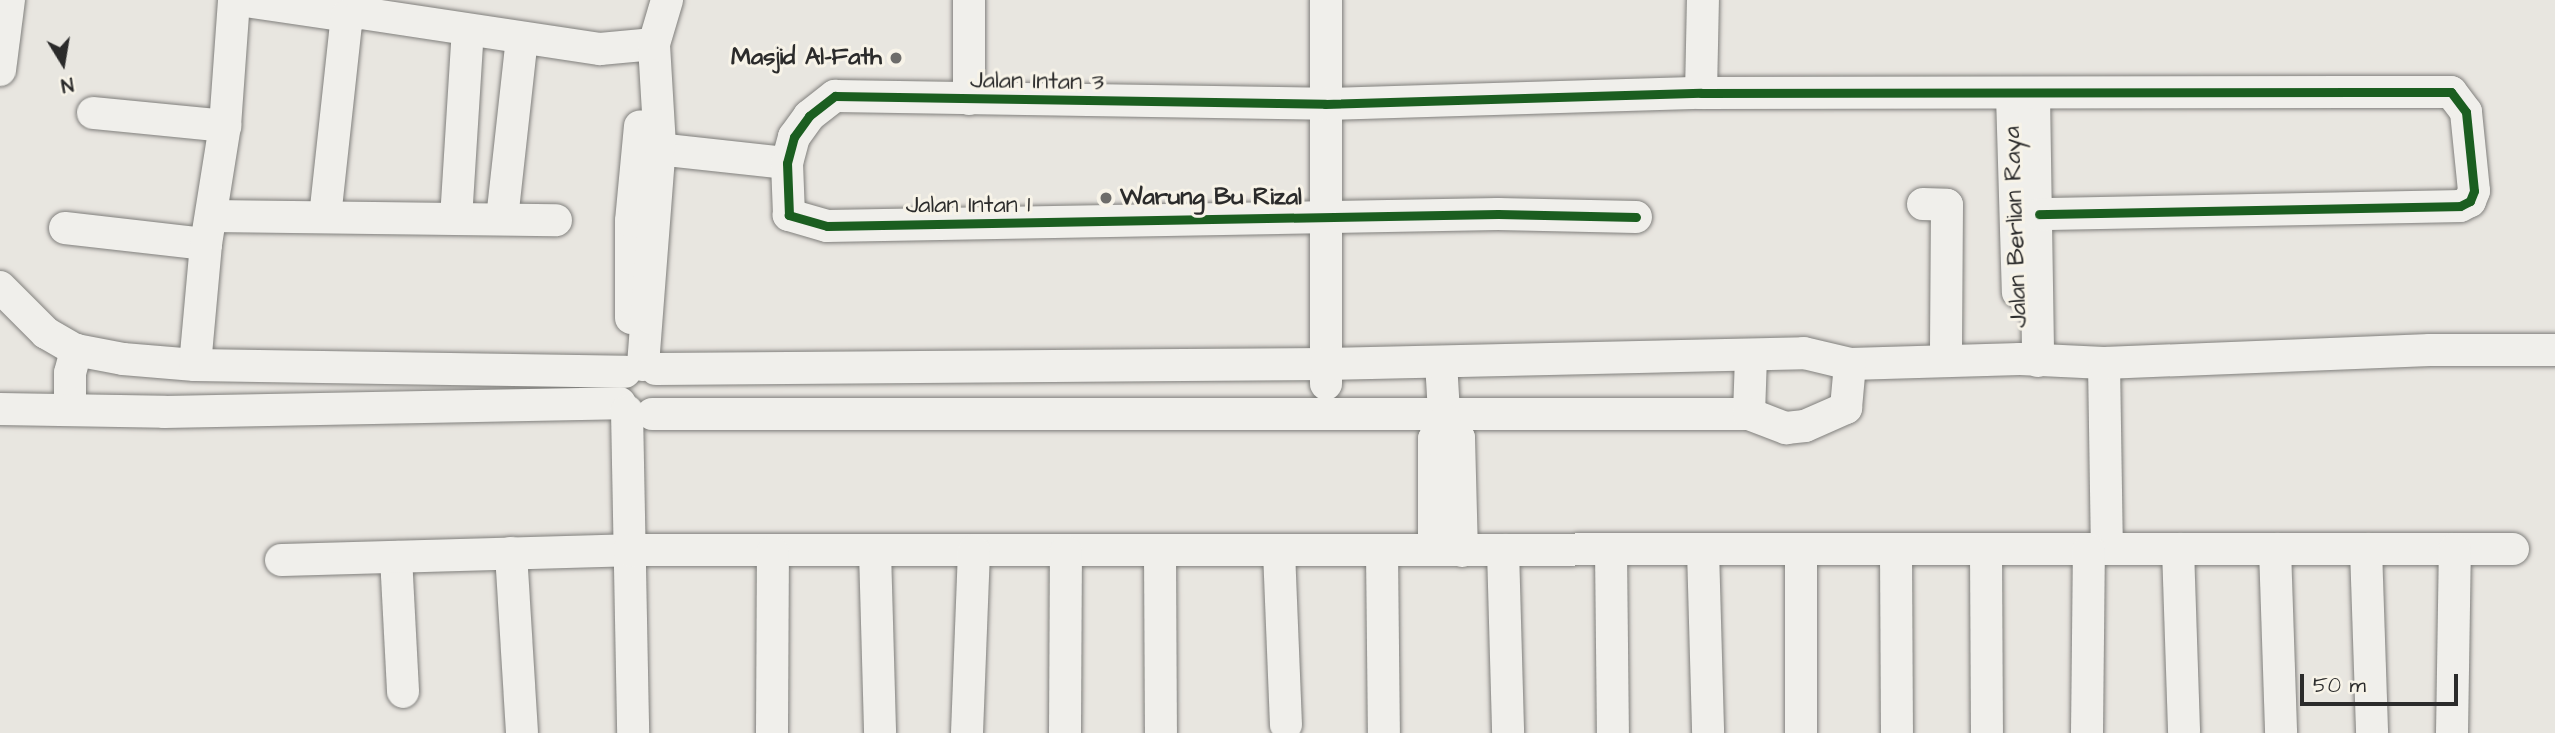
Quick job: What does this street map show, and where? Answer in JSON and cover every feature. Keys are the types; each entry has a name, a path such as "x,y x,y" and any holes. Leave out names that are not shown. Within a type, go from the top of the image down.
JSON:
{"street":[{"path":"0,70 9,0"},
{"path":"195,365 209,230 225,127 234,0"},
{"path":"239,0 347,16 361,13 600,49 654,46"},
{"path":"650,733 639,551 636,411 617,393 638,369 654,46 667,0"},
{"path":"969,0 969,100"},
{"path":"1326,0 1326,411"},
{"path":"1701,93 1703,0"},
{"path":"325,217 347,16"},
{"path":"456,219 468,30"},
{"path":"502,219 522,38"},
{"name":"Jalan Intan 3","path":"787,163 794,137 808,116 835,96 1325,104 1701,93 2023,95 2451,92 2466,111 2474,191 2470,201 2460,206 2039,214"},
{"name":"Jalan Berlian Raya","path":"2023,95 2039,214 2029,360"},
{"name":"Jalan Berlian Raya","path":"2023,95 2029,360"},
{"path":"93,113 225,127"},
{"path":"649,146 787,163"},
{"name":"Jalan Intan 1","path":"787,163 789,215 810,225 1328,220"},
{"path":"1923,204 1947,205 1945,360"},
{"path":"1328,220 1498,214 1636,217"},
{"path":"65,228 209,230 325,217 556,220"},
{"path":"0,287 46,333 76,351 195,365 638,369 1326,365 1751,358 1804,353 1850,364 1945,360 2104,363 2555,350"},
{"path":"70,408 69,373 76,351"},
{"path":"1749,414 1751,358"},
{"path":"1441,362 1444,416 1455,427 1459,438 1448,551"},
{"path":"164,363 164,412"},
{"path":"2087,733 2098,549 2104,363"},
{"path":"0,409 70,408 164,412 1326,411 1444,416 1749,414 1786,428 1805,426 1846,408 1850,364"},
{"path":"636,411 667,398 664,377 638,369"},
{"path":"2178,549 2184,732"},
{"path":"2275,549 2281,733"},
{"path":"2365,549 2372,733"},
{"path":"2452,733 2455,549"},
{"path":"281,560 639,551 2513,549"},
{"path":"1503,550 1508,733"},
{"path":"1611,550 1614,733"},
{"path":"1703,550 1708,733"},
{"path":"1801,550 1801,733"},
{"path":"1896,550 1897,733"},
{"path":"1986,550 1987,733"},
{"path":"632,733 639,551"},
{"path":"876,551 880,733"},
{"path":"967,733 974,551"},
{"path":"1065,733 1066,551"},
{"path":"1160,551 1161,733"},
{"path":"1279,551 1286,725"},
{"path":"1382,551 1384,733"},
{"path":"772,733 773,552"},
{"path":"511,553 522,733"},
{"path":"396,557 403,692"}],"cycle path":[{"path":"1636,217 1498,214 827,226 789,215 787,163 794,137 809,116 835,96 1325,104 1701,93 2451,92 2466,112 2474,191 2470,201 2460,206 2039,214"}],"place":[{"name":"Masjid Al-Fath","path":"896,58"},
{"name":"Warung Bu Rizal","path":"1106,198"}]}
